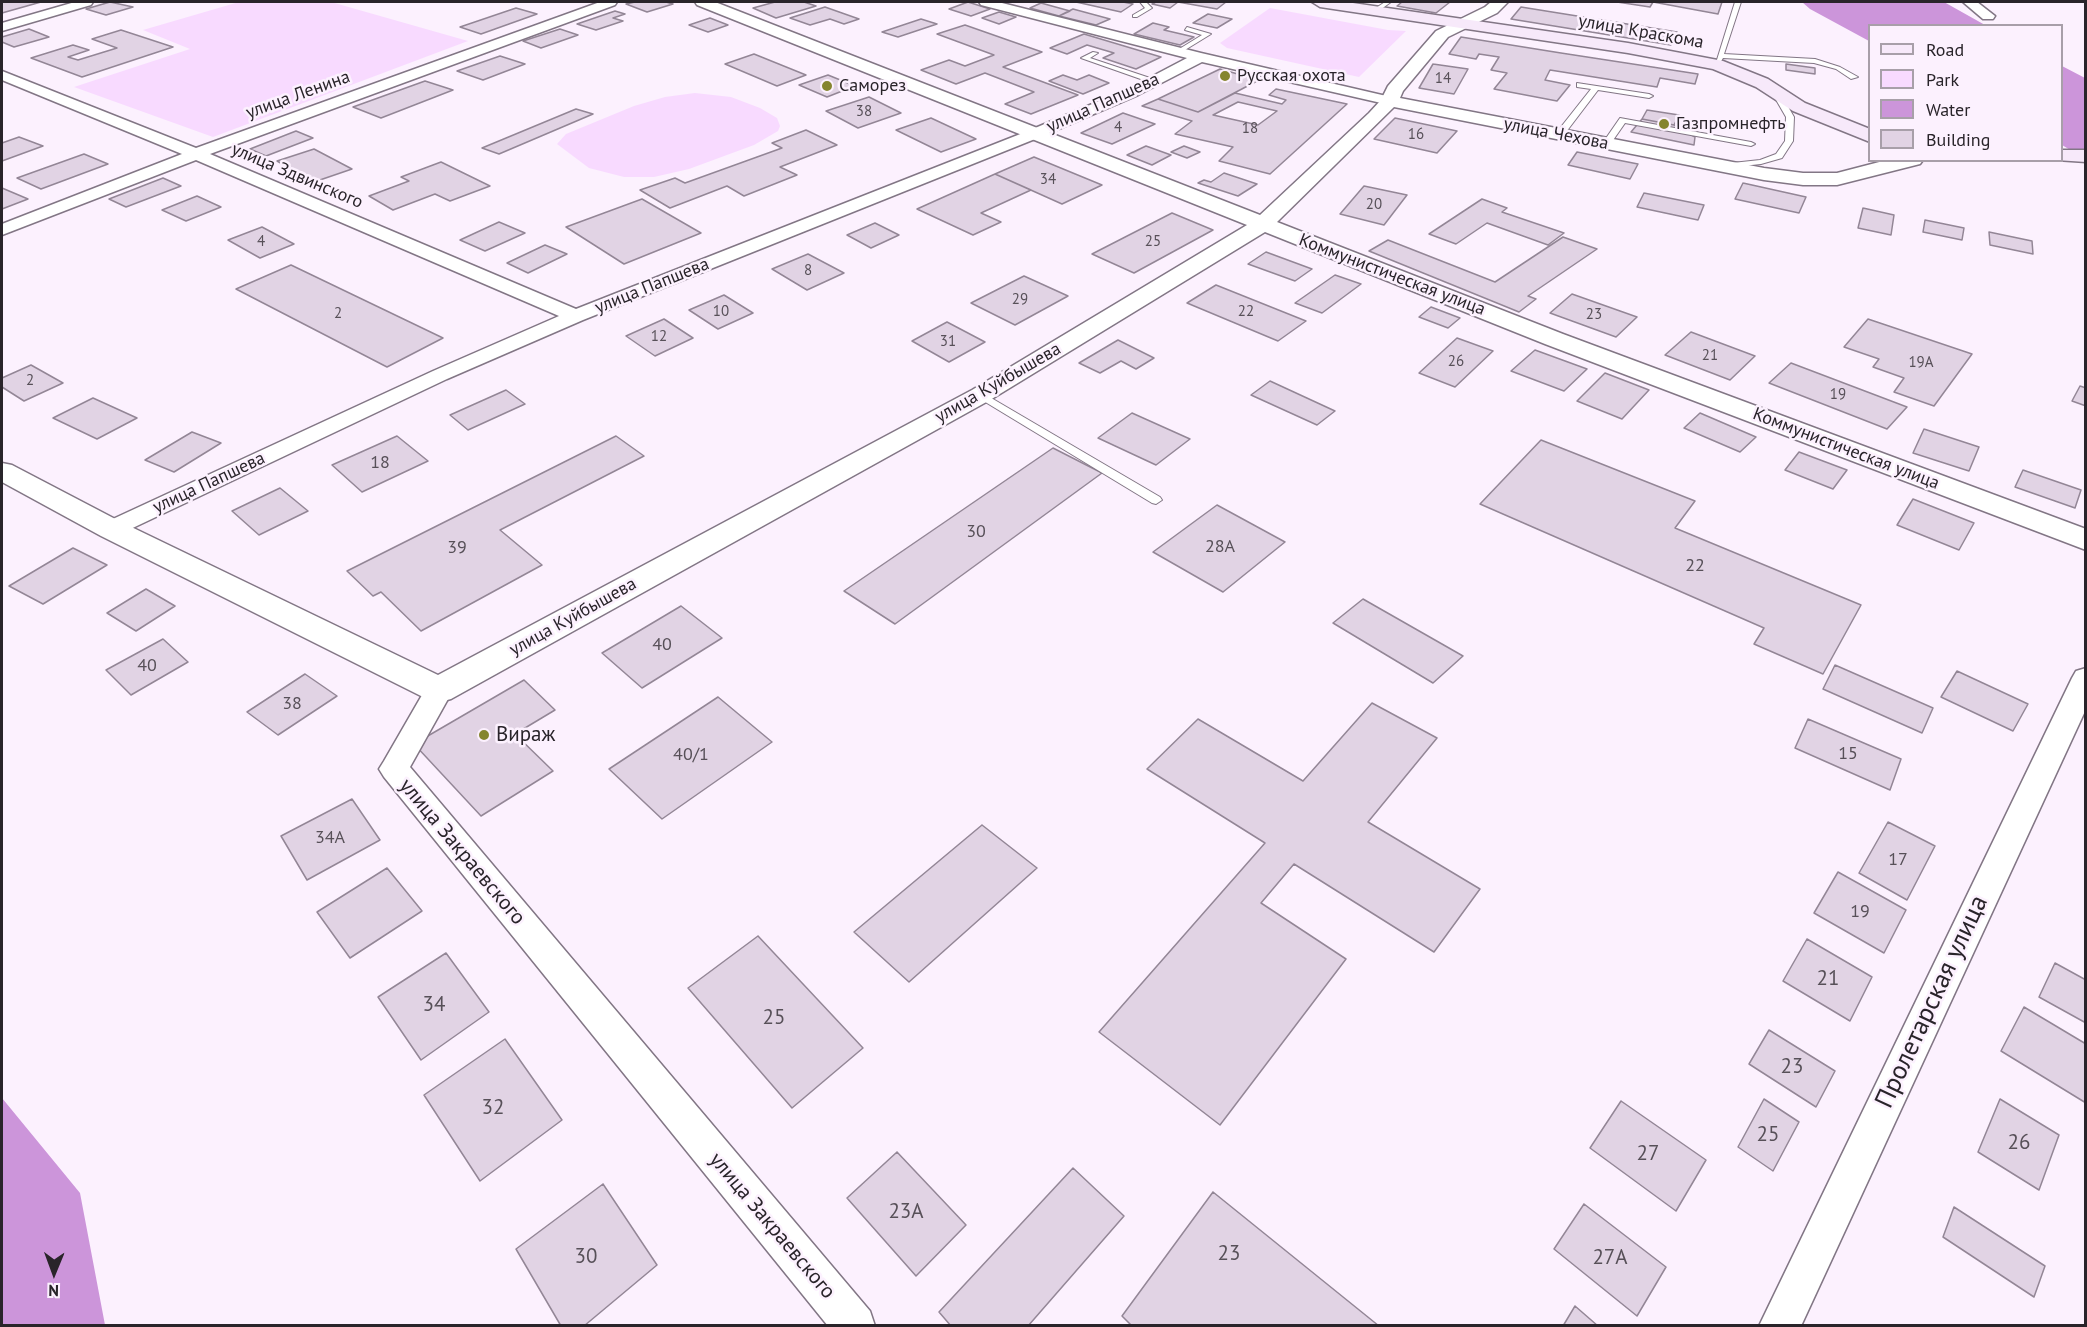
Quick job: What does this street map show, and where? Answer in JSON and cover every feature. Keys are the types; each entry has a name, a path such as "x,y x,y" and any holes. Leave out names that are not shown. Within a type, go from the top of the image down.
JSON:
{"main road":[{"name":"улица Краскома","path":"1320,2 1381,6 1462,24 1718,61 1775,91 1799,107 1868,136"},
{"path":"2063,156 2085,156"}],"street":[{"path":"2,27 87,2"},
{"name":"улица Ленина","path":"2,230 196,154 610,2"},
{"name":"Коммунистическая улица","path":"702,2 1554,339 2085,540"},
{"name":"улица Чехова","path":"985,2 1178,52 1390,101 1726,166 1803,179 1837,179 1905,162"},
{"name":"улица Куйбышева","path":"439,690 981,395 1262,225 1390,101 1394,90 1442,34 1491,10 1500,2"},
{"path":"1969,2 1988,16"},
{"name":"улица Папшева","path":"111,529 440,375 576,316 1034,134 1155,81 1200,57"},
{"name":"улица Здвинского","path":"2,75 196,154 576,316"},
{"path":"2,471 111,529 439,690"},
{"name":"Пролетарская улица","path":"1779,1326 2085,678"},
{"name":"улица Закраевского","path":"439,690 394,769 855,1326"}],"lane":[{"path":"1135,16 1149,8 1143,2"},
{"path":"1738,2 1718,61 1815,62 1838,68 1854,77"},
{"path":"1178,52 1208,34 1187,29"},
{"path":"1095,53 1084,58 1155,81"},
{"path":"1580,85 1649,96"},
{"path":"1560,134 1596,88"},
{"path":"1726,166 1761,162 1779,156 1789,141 1790,117 1775,91"},
{"path":"1606,144 1623,120 1751,144"},
{"path":"981,395 1156,500"}],"green space":[{"path":"239,2 331,2 468,41 213,137 74,87 190,49 143,30"},
{"path":"1270,8 1388,30 1406,31 1359,77 1227,48 1220,43"},
{"path":"695,93 731,97 760,108 777,118 780,126 778,131 754,145 689,169 654,177 624,177 589,168 557,144 566,134 634,106 665,97"}],"water":[{"path":"1802,2 1944,2 1983,24 1868,24 1868,40 1810,9"},
{"path":"2063,67 2085,78 2085,159 2063,146"},
{"path":"2,1098 80,1193 105,1325 2,1325"}],"building":[{"path":"2,2 41,2 2,13"},
{"path":"110,2 133,7 106,15 86,9"},
{"path":"635,2 673,4 647,12 626,4"},
{"path":"775,2 804,2 816,6 776,18 753,8"},
{"path":"968,2 990,9 971,16 949,9"},
{"path":"1076,2 1123,2 1133,4 1121,12"},
{"path":"1178,2 1170,8 1152,4"},
{"path":"1178,2 1226,2 1217,9"},
{"path":"1402,2 1450,2 1436,13 1397,6"},
{"path":"1617,2 1653,2 1650,7"},
{"path":"1653,2 1722,2 1718,14"},
{"path":"1041,3 1070,11 1059,16 1030,8"},
{"path":"825,7 859,19 844,24 830,19 810,25 790,18"},
{"path":"1521,7 1677,32 1671,45 1511,19"},
{"path":"516,8 537,14 481,34 460,27"},
{"path":"1073,9 1110,19 1096,25 1059,16"},
{"path":"615,11 625,14 613,18 623,21 596,30 577,24"},
{"path":"999,12 1016,17 999,24 982,18"},
{"path":"1208,14 1232,19 1217,28 1193,23"},
{"path":"710,18 728,25 708,32 689,25"},
{"path":"921,19 937,24 898,37 882,32"},
{"path":"1153,23 1169,27 1164,30 1194,37 1180,45 1134,34"},
{"path":"965,25 1042,52 1003,67 1078,95 1031,114 1005,104 1034,92 985,73 956,84 921,70 949,60 965,66 994,55 937,34"},
{"path":"29,29 49,37 14,47 2,42 2,37"},
{"path":"560,29 578,35 541,48 523,41"},
{"path":"121,30 173,47 82,77 31,58 73,45 89,50 68,57 78,60 117,48 92,39"},
{"path":"1084,34 1161,57 1136,69 1103,58 1114,53 1087,45 1067,54 1050,48"},
{"path":"1461,37 1698,74 1695,84 1660,78 1657,87 1550,70 1545,80 1570,85 1557,101 1494,89 1507,73 1491,70 1499,57 1479,54 1476,59 1449,54"},
{"path":"754,54 806,75 777,86 725,64"},
{"path":"500,56 525,64 483,80 457,71"},
{"path":"1433,64 1468,69 1454,94 1419,88"},
{"path":"1786,64 1815,68 1815,74 1786,70"},
{"path":"1220,69 1259,80 1198,112 1158,99"},
{"name":"Саморез","path":"828,75 855,86 827,97 799,85"},
{"path":"1063,75 1077,80 1089,75 1109,83 1083,94 1049,81"},
{"path":"425,81 453,90 381,118 353,107"},
{"path":"1276,89 1347,104 1270,174 1219,161 1233,147 1175,134 1192,121 1142,106 1158,99 1198,112 1235,93 1282,104 1286,100 1269,95","holes":["1238,102 1277,111 1258,125 1213,115"]},
{"path":"869,97 901,113 858,128 826,111"},
{"path":"576,109 593,114 499,154 482,148"},
{"path":"1647,110 1679,115 1674,125 1642,119"},
{"path":"1123,113 1155,124 1112,144 1081,133"},
{"path":"931,118 976,139 941,152 896,130"},
{"path":"1395,118 1457,131 1437,153 1374,139"},
{"path":"1642,119 1674,125 1695,137 1694,145 1631,132"},
{"path":"806,130 837,145 780,167 797,175 744,196 727,186 670,208 640,190 675,178 685,183 782,148 772,143"},
{"path":"296,131 313,138 266,156 250,149"},
{"path":"19,137 43,146 2,161 2,143"},
{"path":"1146,146 1171,155 1152,165 1127,155"},
{"path":"1184,146 1200,152 1187,158 1171,152"},
{"path":"314,149 352,169 314,182 277,161"},
{"path":"1577,152 1638,164 1630,179 1568,165"},
{"path":"84,154 108,164 41,189 17,178"},
{"path":"1034,157 1102,185 1062,204 995,174"},
{"path":"441,162 490,186 450,201 435,194 393,210 369,196 409,181 401,177"},
{"path":"1224,173 1257,184 1238,196 1198,183 1204,180 1211,182"},
{"path":"995,174 1031,190 981,213 1001,222 973,235 917,209"},
{"path":"163,178 181,186 126,207 109,199"},
{"path":"1743,183 1806,197 1799,213 1735,199"},
{"path":"1364,186 1407,195 1384,225 1340,214"},
{"path":"2,188 28,199 2,209"},
{"path":"1644,193 1704,205 1698,220 1637,207"},
{"path":"197,196 221,207 186,221 162,210"},
{"path":"642,199 701,233 624,264 566,227"},
{"path":"1482,199 1507,208 1502,212 1564,233 1548,245 1487,223 1456,244 1429,234"},
{"path":"1863,208 1894,215 1891,235 1858,228"},
{"path":"1172,213 1213,230 1134,273 1092,254"},
{"path":"1925,220 1964,228 1962,240 1923,232"},
{"path":"499,222 525,233 485,251 460,240"},
{"path":"875,223 899,235 871,248 847,235"},
{"path":"262,227 294,244 260,258 228,240"},
{"path":"1989,232 2032,241 2033,254 1990,245"},
{"path":"1563,237 1597,249 1528,296 1536,299 1519,312 1369,251 1388,240 1495,282"},
{"path":"545,245 567,254 528,273 507,263"},
{"path":"1266,252 1312,269 1295,281 1248,264"},
{"path":"808,254 844,273 807,290 772,269"},
{"path":"291,265 443,338 387,367 236,289"},
{"path":"1335,275 1361,284 1322,313 1295,303"},
{"path":"1024,276 1068,296 1015,325 971,303"},
{"path":"1216,285 1306,321 1278,341 1187,303"},
{"path":"1572,294 1637,317 1616,337 1550,313"},
{"path":"724,295 753,313 718,329 689,310"},
{"path":"1431,307 1460,318 1448,328 1419,317"},
{"path":"664,319 693,338 655,356 626,336"},
{"path":"1868,319 1972,354 1934,406 1894,392 1904,378 1873,367 1879,359 1844,347"},
{"path":"947,322 985,342 949,362 912,341"},
{"path":"1691,332 1755,356 1730,380 1665,355"},
{"path":"1457,338 1493,351 1455,387 1419,373"},
{"path":"1118,340 1154,358 1136,369 1121,361 1100,373 1079,363"},
{"path":"1535,350 1587,369 1564,391 1511,371"},
{"path":"1791,363 1907,407 1887,429 1769,383"},
{"path":"31,365 63,383 24,401 2,387 2,378"},
{"path":"1605,373 1649,390 1622,419 1577,401"},
{"path":"1270,381 1335,411 1317,425 1251,395"},
{"path":"2080,386 2086,388 2086,406 2072,401"},
{"path":"506,390 525,404 468,430 450,415"},
{"path":"93,398 137,418 97,439 53,418"},
{"path":"1132,413 1190,439 1156,465 1098,438"},
{"path":"1700,413 1756,437 1740,452 1684,428"},
{"path":"1924,429 1979,447 1969,471 1913,453"},
{"path":"192,432 221,443 174,472 145,460"},
{"path":"397,436 428,461 362,492 332,465"},
{"path":"616,436 644,456 500,530 542,565 421,631 381,592 373,596 347,571"},
{"path":"1541,440 1695,501 1675,528 1861,605 1823,674 1754,644 1764,628 1480,504"},
{"path":"1053,448 1102,473 895,624 844,591"},
{"path":"1799,452 1847,470 1833,489 1785,470"},
{"path":"2023,470 2081,490 2075,508 2015,487"},
{"path":"280,488 308,511 259,535 232,511"},
{"path":"1913,499 1974,523 1959,550 1897,525"},
{"path":"1217,505 1285,542 1223,592 1153,552"},
{"path":"73,548 107,565 43,604 9,586"},
{"path":"146,589 175,606 136,631 107,613"},
{"path":"1363,599 1463,656 1433,683 1333,623"},
{"path":"681,606 722,638 642,688 602,653"},
{"path":"163,639 188,662 131,695 106,670"},
{"path":"1835,665 1933,708 1922,733 1823,689"},
{"path":"1957,671 2028,704 2013,731 1941,697"},
{"path":"305,674 337,696 278,735 247,712"},
{"path":"524,680 555,710 515,734 553,771 481,816 414,744"},
{"path":"718,697 772,742 662,819 609,769"},
{"path":"1372,703 1437,738 1368,822 1480,889 1434,952 1294,864 1261,903 1346,959 1220,1125 1099,1032 1265,843 1147,769 1198,719 1303,781"},
{"path":"1808,719 1901,759 1890,790 1795,748"},
{"path":"352,799 380,840 307,880 281,836"},
{"path":"1888,822 1935,846 1907,900 1859,873"},
{"path":"982,825 1037,868 909,982 854,932"},
{"path":"387,868 422,911 350,958 317,912"},
{"path":"1838,872 1906,910 1884,953 1814,913"},
{"path":"758,936 863,1048 792,1108 688,988"},
{"path":"1807,939 1872,977 1850,1021 1783,981"},
{"path":"446,953 489,1012 421,1060 378,997"},
{"path":"2055,963 2086,980 2086,1023 2039,997"},
{"path":"2024,1007 2086,1044 2086,1103 2001,1051"},
{"path":"1769,1030 1835,1071 1816,1107 1749,1064"},
{"path":"505,1039 562,1120 480,1181 424,1095"},
{"path":"1764,1099 1799,1122 1773,1171 1738,1147"},
{"path":"2000,1099 2059,1135 2039,1190 1978,1152"},
{"path":"1621,1101 1706,1160 1676,1211 1590,1148"},
{"path":"897,1152 966,1225 916,1276 847,1198"},
{"path":"1073,1168 1124,1216 1028,1326 951,1326 939,1312"},
{"path":"603,1184 657,1265 584,1326 561,1326 516,1249"},
{"path":"1213,1192 1379,1326 1132,1326 1122,1316"},
{"path":"1584,1204 1666,1267 1637,1316 1554,1249"},
{"path":"1954,1207 2045,1266 2034,1297 1943,1237"},
{"path":"1575,1306 1598,1326 1563,1326"}],"place":[{"name":"Русская охота","path":"1225,76"},
{"name":"Саморез","path":"827,86"},
{"name":"Газпромнефть","path":"1664,124"},
{"name":"Вираж","path":"484,735"}]}
